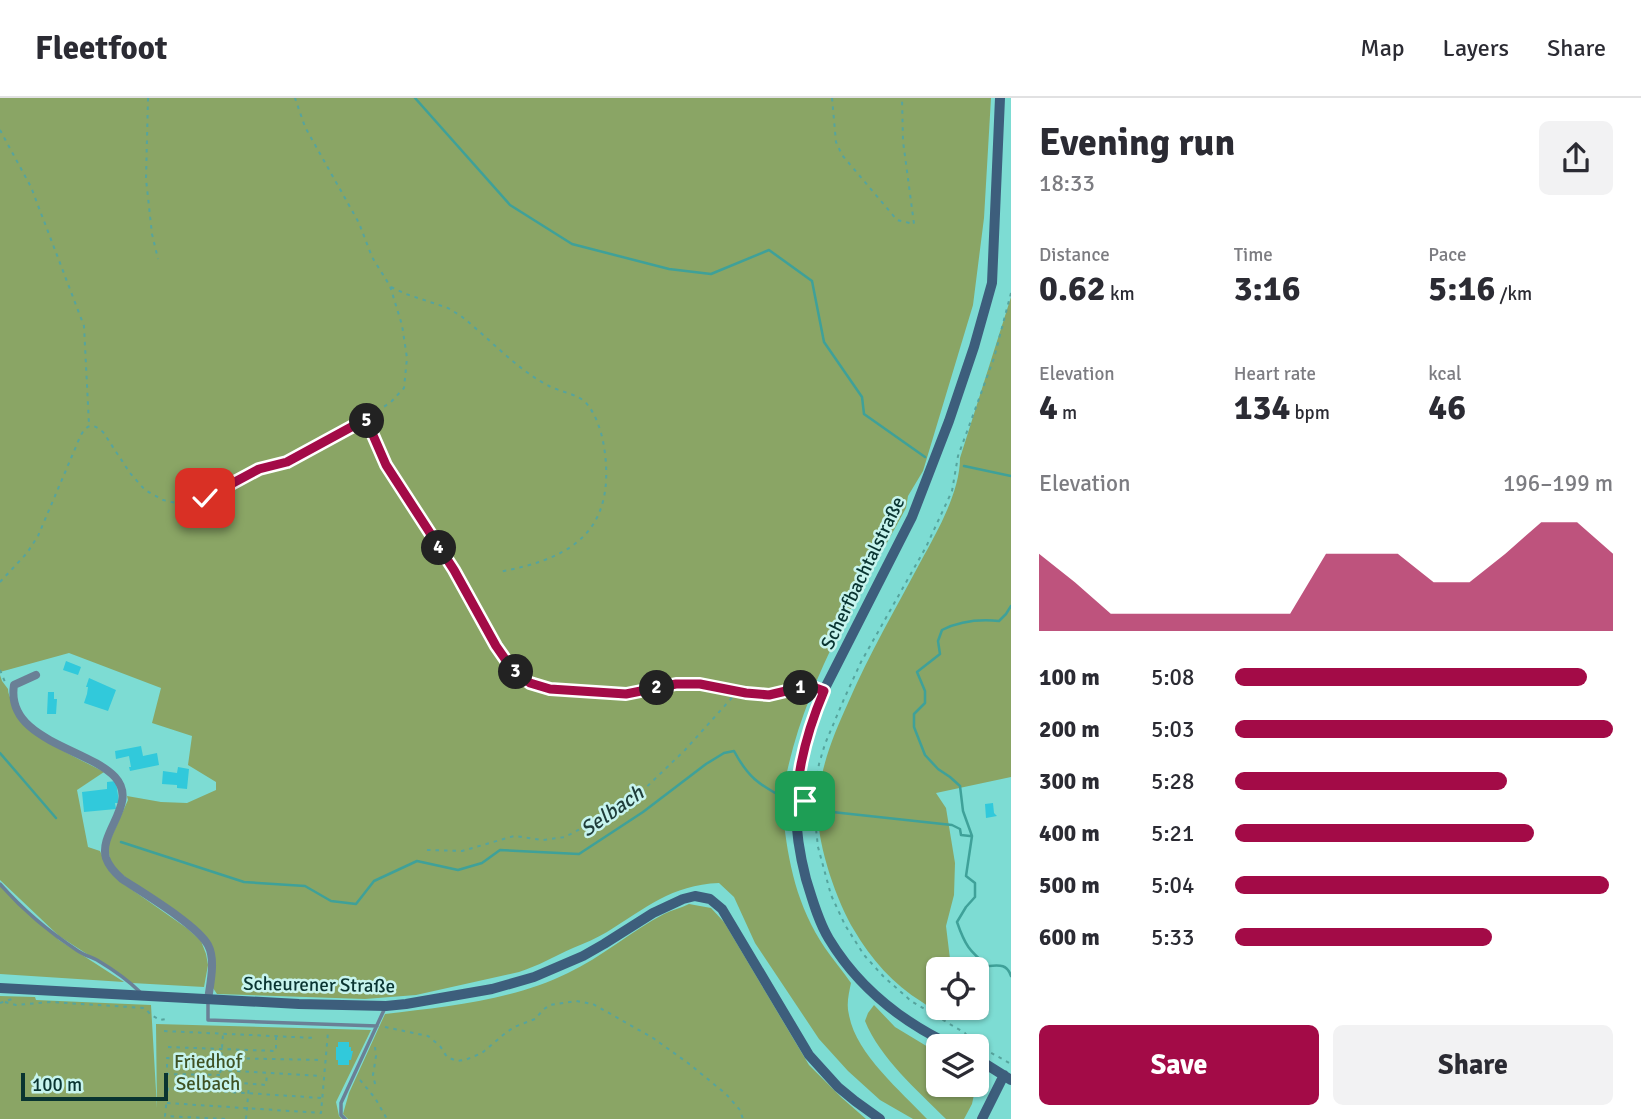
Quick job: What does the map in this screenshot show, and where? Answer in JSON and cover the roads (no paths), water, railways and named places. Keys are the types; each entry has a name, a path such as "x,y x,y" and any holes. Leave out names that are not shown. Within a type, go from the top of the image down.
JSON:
{"main road":[{"name":"Scherfbachtalstraße","path":"930,1034 876,997 858,979 828,938 812,900 800,856 796,800 804,750 824,691 912,517 974,348 992,283 1000,98"},
{"name":"Scheurener Straße","path":"0,988 208,1000 386,1006 465,995 526,979 593,950 670,904 695,896 710,899 723,909 809,1055 838,1087 880,1119"},
{"path":"982,1119 1007,1077 989,1066"}],"street":[{"path":"36,675 14,685 13,695 19,712 34,730 104,768 116,778 122,790 121,807 106,842 105,856 111,869 122,879 196,931 209,946 212,960 208,1000"}],"lane":[{"path":"0,884 22,908 63,940 135,986 144,996"},
{"path":"208,1000 208,1020 377,1026"},
{"path":"345,1119 341,1115 341,1103 386,1006"}],"waterway":[{"path":"415,98 510,205 572,244 669,269 711,274 769,250 812,281 824,342 862,397 864,414 925,457"},
{"path":"964,466 1011,476"},
{"path":"1011,606 999,621 970,621 942,630 938,641 940,654 917,672 925,691 925,703 914,714 914,727 925,755 960,786 963,811 972,836 966,876 975,883 975,897 957,922 965,942 976,956 988,966 1005,967 1011,976"},
{"name":"Selbach","path":"121,842 244,882 305,886 331,901 356,904 374,881 417,861 458,870 482,863 500,850 579,854 643,812 724,753 734,751 754,779 784,798"},
{"name":"Selbach","path":"0,753 56,818"},
{"name":"Selbach","path":"805,811 810,813"},
{"name":"Selbach","path":"823,811 952,825 960,829 961,835 970,836"}],"park label":[{"name":"Friedhof Selbach","path":"208,1073"}]}
